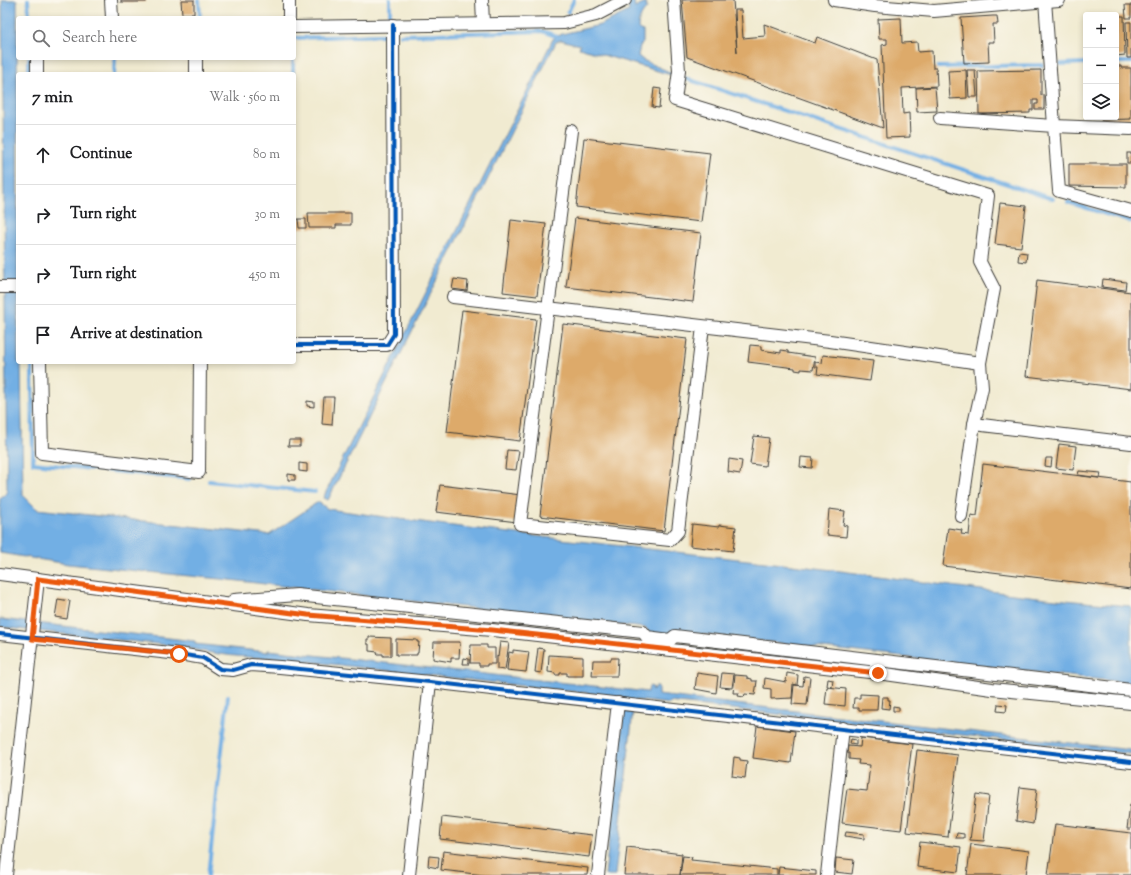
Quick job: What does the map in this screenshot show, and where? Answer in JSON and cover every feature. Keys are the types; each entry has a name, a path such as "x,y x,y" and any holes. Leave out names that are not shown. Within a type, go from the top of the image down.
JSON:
{"street":[{"path":"111,0 112,16"},
{"path":"289,0 289,16"},
{"path":"482,0 483,24"},
{"path":"674,0 679,71 675,100 988,196 980,262 994,289 980,363 982,388 974,424 961,516"},
{"path":"834,0 875,6 934,11 1059,0"},
{"path":"296,27 564,23 596,15 623,1"},
{"path":"1045,1 1059,190 1131,211"},
{"path":"296,345 387,345 394,334 393,25"},
{"path":"37,60 37,72"},
{"path":"196,60 196,72"},
{"path":"940,118 1054,126 1131,129"},
{"path":"571,131 520,524 670,540 678,531 703,327"},
{"path":"1,287 16,287"},
{"path":"453,297 830,341 980,363"},
{"path":"40,364 42,453 199,472 200,364"},
{"path":"974,424 1131,443"},
{"path":"0,574 340,618 500,631 878,673 992,689 1131,703"},
{"path":"6,875 38,579"},
{"path":"209,602 296,595 643,632 647,637 670,640 676,636 1131,690"},
{"path":"0,634 33,631 179,654 203,658 220,669 233,670 251,665 430,682 1131,762"},
{"path":"408,875 430,682"},
{"path":"598,875 618,703"},
{"path":"827,875 843,728"}],"water":[{"path":"2,0 17,0 16,364 21,364 23,495 37,509 269,535 318,502 328,509 446,525 800,566 1089,603 1131,606 1131,683 673,631 668,636 650,634 646,628 230,580 68,564 0,553 0,498 7,493"},
{"path":"627,0 634,0 635,8 645,3 647,8 642,14 639,22 638,28 643,31 643,43 640,46 638,56 643,60 685,79 579,48 580,45 561,40 556,42 328,500 323,498 553,39 562,34 600,25 629,11"},
{"path":"0,619 195,641 195,644 268,652 268,650 648,692 649,686 653,687 652,690 654,690 655,687 658,687 658,695 1131,750 1131,754 670,702 670,704 636,700 633,711 615,875 605,875 624,711 622,697 277,658 231,656 185,647 0,627"}],"building":[{"path":"121,0 146,0 146,2 121,2"},
{"path":"181,0 194,0 194,14 182,14"},
{"path":"682,0 733,0 737,53 735,10 741,10 743,38 765,36 764,24 815,43 817,37 877,60 883,128 687,57"},
{"path":"1125,5 1131,5 1131,18 1126,18"},
{"path":"997,16 998,24 993,24 994,42 988,42 989,62 964,63 961,18"},
{"path":"1119,16 1124,16 1125,55 1119,56"},
{"path":"901,18 902,43 917,42 918,52 932,51 933,68 936,68 937,86 902,88 903,114 909,113 910,137 886,138 882,45 887,44 887,39 879,39 878,19"},
{"path":"1126,22 1131,22 1131,58 1127,58"},
{"path":"1119,66 1121,66 1121,68 1131,68 1131,119 1119,119"},
{"path":"966,70 967,98 950,99 948,71"},
{"path":"967,70 975,70 977,97 969,97"},
{"path":"1041,70 1041,95 1044,95 1044,109 1035,109 1035,104 1038,104 1038,100 1033,100 1033,110 1030,110 1030,113 979,114 978,71"},
{"path":"935,87 937,111 917,112 916,88"},
{"path":"654,88 661,89 659,108 652,107"},
{"path":"584,138 710,153 701,222 576,207"},
{"path":"1127,153 1131,153 1131,163 1127,163"},
{"path":"1069,164 1126,164 1126,187 1069,186"},
{"path":"1000,203 1026,206 1021,247 995,244"},
{"path":"308,213 351,213 351,225 336,225 336,228 309,228"},
{"path":"575,218 701,233 693,302 566,287"},
{"path":"298,219 306,219 306,228 299,228"},
{"path":"511,220 546,224 537,296 503,292"},
{"path":"1019,252 1027,253 1026,262 1018,261"},
{"path":"454,279 468,281 467,291 452,289"},
{"path":"1103,279 1126,282 1125,290 1102,287"},
{"path":"1037,280 1131,292 1131,389 1026,376"},
{"path":"462,310 536,319 520,441 447,432"},
{"path":"563,324 687,339 664,531 540,516"},
{"path":"750,345 761,346 761,350 781,353 781,350 788,351 788,353 815,357 813,370 801,369 801,371 795,370 795,368 748,362"},
{"path":"823,355 873,361 870,381 817,374 818,367 815,367 815,362 822,363"},
{"path":"324,397 334,397 332,425 322,424"},
{"path":"307,401 314,402 314,407 307,406"},
{"path":"754,436 769,438 765,466 750,464"},
{"path":"289,440 300,440 300,446 288,446"},
{"path":"1059,444 1076,446 1073,470 1056,468"},
{"path":"507,450 519,451 516,470 505,469"},
{"path":"801,457 813,458 812,468 800,467"},
{"path":"1046,458 1052,458 1051,467 1045,466"},
{"path":"729,459 742,461 740,474 728,472"},
{"path":"299,463 307,464 307,472 299,471"},
{"path":"983,464 1131,482 1131,589 943,566 948,528 962,530 961,534 969,535 971,515 977,516"},
{"path":"1079,471 1101,473 1100,478 1078,475"},
{"path":"288,474 295,475 295,480 288,480"},
{"path":"440,485 521,495 517,522 436,512"},
{"path":"829,509 845,511 843,525 847,526 846,537 827,535"},
{"path":"692,524 736,527 733,551 690,546"},
{"path":"58,599 70,601 67,619 55,617"},
{"path":"369,637 391,638 391,656 383,656 383,654 377,654 378,652 369,651 367,639 369,639"},
{"path":"396,639 417,640 417,642 419,642 417,655 396,655"},
{"path":"434,642 460,642 459,658 451,658 451,662 433,659"},
{"path":"500,642 509,643 505,670 497,669 497,656 498,657"},
{"path":"471,645 487,645 487,648 495,648 495,664 479,666 479,663 470,663"},
{"path":"538,648 544,649 541,673 535,672"},
{"path":"513,650 529,652 526,672 507,670 509,652 513,653"},
{"path":"549,655 583,657 583,676 567,676 567,673 555,675 555,673 548,672"},
{"path":"464,658 469,659 469,664 463,664"},
{"path":"611,658 618,658 617,676 592,676 593,660 611,660"},
{"path":"697,673 718,676 716,693 695,689"},
{"path":"722,673 734,674 732,688 720,687"},
{"path":"787,673 798,675 797,685 793,684 792,698 771,699 771,689 764,688 765,678 786,682"},
{"path":"735,675 747,676 747,678 752,679 752,681 757,681 755,695 745,694 744,697 738,696 739,693 733,693"},
{"path":"804,676 810,677 807,705 792,704 794,685 803,686"},
{"path":"828,679 833,680 832,687 827,686"},
{"path":"827,687 846,689 845,706 825,704"},
{"path":"860,694 878,695 877,710 859,710 859,708 853,708 854,698 860,698"},
{"path":"882,697 888,697 888,700 890,700 889,709 881,708"},
{"path":"998,704 1007,705 1006,712 997,711"},
{"path":"893,706 899,707 899,711 893,711"},
{"path":"757,726 795,731 791,763 753,758"},
{"path":"861,738 912,744 901,830 842,823 847,789 867,791 870,765 858,764 859,760 849,759 849,753 847,753 848,746 860,747"},
{"path":"851,739 856,740 856,745 850,744"},
{"path":"917,750 958,755 948,837 907,832"},
{"path":"734,757 747,761 745,778 732,776"},
{"path":"1020,787 1037,789 1033,824 1016,821"},
{"path":"976,794 989,796 984,841 970,840"},
{"path":"1130,805 1131,829 1127,829"},
{"path":"442,817 592,835 589,857 440,839"},
{"path":"1055,824 1131,833 1131,875 1048,875"},
{"path":"846,832 864,834 864,839 845,836"},
{"path":"957,833 964,834 964,838 956,838"},
{"path":"920,842 961,847 958,872 917,867"},
{"path":"971,844 1029,851 1026,875 967,875"},
{"path":"627,847 682,854 680,875 624,875"},
{"path":"443,851 588,868 587,875 484,875 441,870"},
{"path":"429,856 439,857 438,868 428,866"},
{"path":"683,856 692,857 691,860 777,869 777,875 680,875"},
{"path":"836,858 854,860 852,874 835,872"},
{"path":"779,867 816,871 816,875 778,875"}],"waterway":[{"path":"28,0 29,16"},
{"path":"199,0 200,16"},
{"path":"390,0 390,19"},
{"path":"568,12 574,0"},
{"path":"401,35 542,31 558,38"},
{"path":"296,38 383,35"},
{"path":"29,60 29,72"},
{"path":"114,72 115,60"},
{"path":"293,60 293,72"},
{"path":"1119,62 1131,62"},
{"path":"1061,64 1083,63"},
{"path":"938,67 1042,65"},
{"path":"681,77 1053,199"},
{"path":"1068,202 1131,222"},
{"path":"32,364 33,463 190,479"},
{"path":"209,481 315,492"},
{"path":"208,875 228,696"}],"cycle path":[{"path":"296,345 387,345 394,334 393,25"},
{"path":"0,634 179,654 203,658 220,669 233,670 251,665 430,682 1131,762"}],"route":[{"path":"179,654 32,639 38,579 308,615 492,630 878,673"}]}
